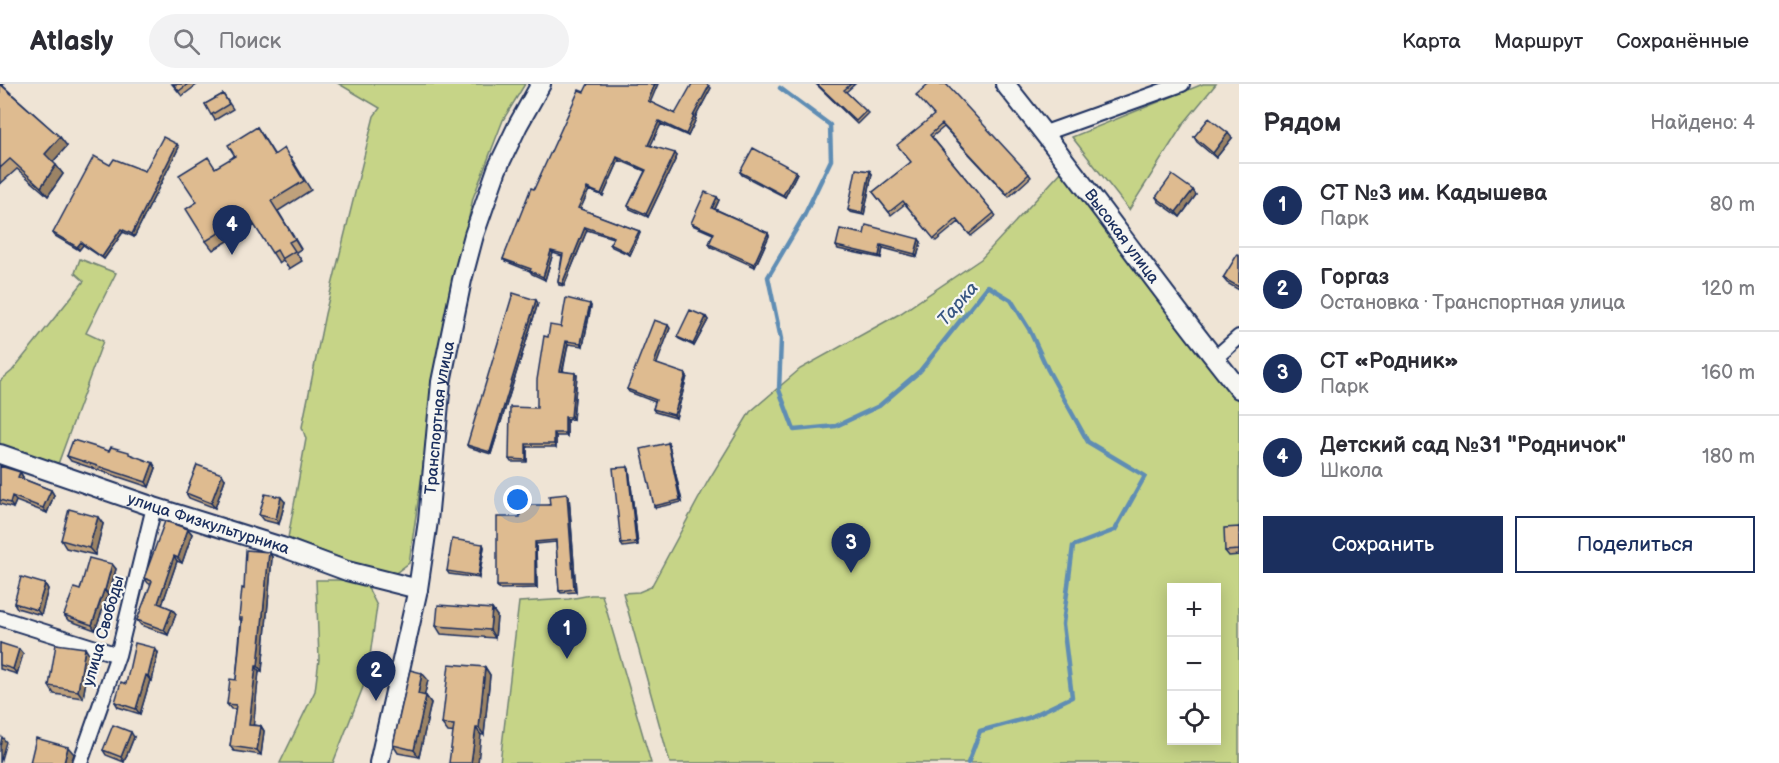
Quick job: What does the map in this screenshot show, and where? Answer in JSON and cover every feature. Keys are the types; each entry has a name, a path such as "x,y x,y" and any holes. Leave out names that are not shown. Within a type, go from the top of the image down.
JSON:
{"street":[{"name":"Транспортная улица","path":"379,763 418,589 428,521 441,382 462,280 474,235 497,170 518,125 541,84"},
{"name":"Высокая улица","path":"1005,84 1045,133 1158,287 1239,389"},
{"path":"1045,133 1182,84"},
{"path":"1214,358 1239,338"},
{"name":"улица Физкультурника","path":"0,454 154,507 282,547 347,571 418,589"},
{"name":"улица Свободы","path":"80,763 118,655 154,507"},
{"path":"0,618 118,655"}],"green space":[{"path":"339,84 525,84 503,120 473,198 438,365 409,563 393,575 366,568 288,538 306,439 302,427 325,314 374,116 380,108"},
{"path":"1203,84 1216,84 1184,123 1129,210 1072,137"},
{"path":"1063,170 1239,402 1239,763 670,763 623,593 639,592 651,587 708,481 750,412 800,369 901,313 981,259"},
{"path":"80,259 116,273 86,333 103,341 58,464 0,445 0,381 12,371 84,281 75,273"},
{"path":"316,580 364,580 377,606 367,677 333,763 280,763 315,691 319,659"},
{"path":"602,595 651,763 500,763 519,602 569,599"}],"building":[{"path":"0,84 60,137 45,154 56,165 41,187 10,159 0,168"},
{"path":"173,84 188,84 179,91"},
{"path":"588,84 655,84 648,101 675,114 692,84 709,86 686,134 659,121 648,145 675,153 646,214 628,206 646,170 617,157 601,194 587,188 578,208 639,231 628,253 610,244 614,237 585,227 562,284 558,282 563,254 551,251 543,277 530,271 531,269 503,259 531,188 534,189 579,90 584,92"},
{"path":"817,84 851,84 844,90 866,111 856,121"},
{"path":"928,84 946,84 1029,174 1007,194 942,124 930,135 994,213 969,234 957,219 934,239 903,201 889,212 873,192 911,162 897,145 934,115 916,95"},
{"path":"223,94 229,104 211,115 205,104"},
{"path":"1209,118 1228,133 1213,153 1194,137"},
{"path":"257,127 274,155 284,148 304,181 271,201 295,239 289,242 295,251 282,259 277,250 272,253 248,215 206,241 186,209 197,202 179,175 208,157 215,168 235,156 228,145"},
{"path":"163,137 177,144 132,234 121,229 102,257 81,242 77,247 53,233 94,156 110,165 114,159 145,171"},
{"path":"753,148 796,171 783,195 740,172"},
{"path":"856,169 870,171 862,213 848,210"},
{"path":"1172,175 1193,190 1176,212 1156,197"},
{"path":"705,192 717,197 712,208 768,233 754,264 709,244 714,233 691,223"},
{"path":"866,225 919,239 915,254 881,245 879,256 836,246 840,229 864,234"},
{"path":"1237,255 1239,256 1239,287 1223,278"},
{"path":"513,293 536,300 490,452 467,445"},
{"path":"566,298 590,304 581,343 566,341 560,371 575,373 571,417 565,417 565,433 554,433 554,444 526,444 526,460 509,459 510,407 537,408 537,380 544,336 548,337 550,325 561,327"},
{"path":"690,310 706,317 693,344 677,337"},
{"path":"654,320 668,325 654,363 686,374 674,415 653,409 656,400 627,389"},
{"path":"73,440 109,451 111,447 129,452 129,454 153,463 146,482 67,456"},
{"path":"668,443 680,500 654,506 641,449"},
{"path":"197,465 222,474 211,503 186,493"},
{"path":"0,466 20,472 18,477 51,490 43,508 12,496 10,503 0,500"},
{"path":"628,467 636,542 621,544 613,468"},
{"path":"265,494 281,497 276,519 259,515"},
{"path":"567,494 574,589 559,591 556,540 535,542 535,586 497,586 497,517 520,517 520,505 550,505 549,496"},
{"path":"69,509 98,517 89,548 61,540"},
{"path":"165,521 188,529 178,558 174,556 158,603 172,609 164,630 137,620 152,581 144,578"},
{"path":"1239,527 1239,550 1225,551 1224,528"},
{"path":"452,539 483,544 478,576 447,571"},
{"path":"246,550 269,552 258,666 256,666 249,725 261,726 257,750 230,746 236,705 227,704 230,679 236,680"},
{"path":"89,558 112,564 92,625 64,615 74,588 80,590"},
{"path":"21,577 45,584 37,610 14,603"},
{"path":"438,605 492,609 490,630 436,626"},
{"path":"0,643 19,649 13,669 0,665"},
{"path":"135,643 155,648 136,709 115,702 121,682 126,684"},
{"path":"56,644 85,648 78,691 49,686"},
{"path":"449,664 485,667 479,728 476,728 471,763 449,763 454,725 442,724"},
{"path":"410,670 422,673 418,694 426,696 414,750 393,745"},
{"path":"113,725 131,732 121,757 103,750"},
{"path":"36,738 68,747 64,763 30,763"}],"waterway":[{"name":"Тарка","path":"780,88 830,125 831,160 804,216 768,277 781,339 779,390 794,430 836,426 879,406 920,371 988,286 1011,300 1029,329 1048,370 1088,442 1145,476 1115,530 1073,546 1063,624 1072,697 1028,718 980,731 968,763"}],"place":[{"name":"Детский сад №31 \"Родничок\"","path":"232,255"},
{"name":"СТ «Родник»","path":"851,573"},
{"name":"СТ №3 им. Кадышева","path":"567,659"},
{"name":"Горгаз","path":"376,701"}]}
